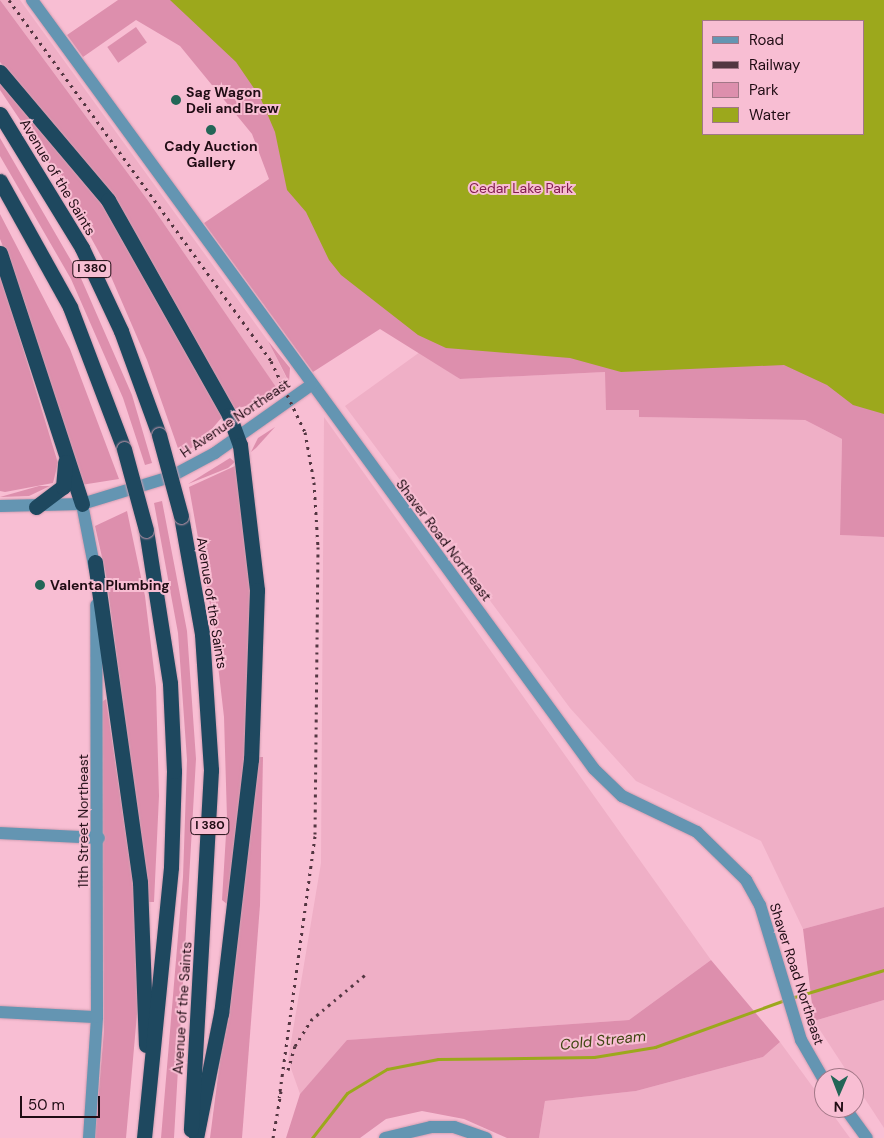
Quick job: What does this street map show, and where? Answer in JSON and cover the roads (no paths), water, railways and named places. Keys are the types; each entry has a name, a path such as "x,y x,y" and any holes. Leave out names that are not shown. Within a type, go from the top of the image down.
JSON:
{"highway":[{"path":"0,72 108,200 238,437 257,590 251,759 221,1014 196,1138"},
{"name":"Avenue of the Saints","path":"0,114 59,206 95,273 159,435 181,516 202,634 211,770 190,1138"},
{"name":"Avenue of the Saints","path":"0,181 70,307 124,449 146,530 166,651 174,771 171,867 144,1138"},
{"path":"0,253 82,504"},
{"path":"36,507 63,487 62,446"},
{"path":"95,562 143,915 148,1107"}],"street":[{"name":"Shaver Road Northeast","path":"32,0 311,385 594,769 622,796 697,832 724,854 746,880 769,933 801,1040 817,1068"},
{"name":"H Avenue Northeast","path":"0,506 36,507 82,504 170,477 238,437 311,385"},
{"name":"11th Street Northeast","path":"82,504 95,562 99,838 97,1017 89,1138"},
{"path":"0,832 99,838"},
{"path":"0,1012 97,1017"},
{"path":"852,1118 867,1138"},
{"path":"385,1138 431,1127 454,1127 486,1138"}],"water":[{"name":"Cedar Lake Park","path":"170,0 884,0 884,414 853,405 827,385 784,365 621,372 570,358 446,348 418,335 341,275 329,260 306,212 287,190 275,132 260,97 236,62"}],"waterway":[{"name":"Cold Stream","path":"791,998 884,970"},
{"name":"Cold Stream","path":"312,1138 347,1093 387,1069 438,1059 594,1057 655,1047 785,1000"}],"railway":[{"path":"9,0 271,361 305,432 314,482 318,547 315,836 279,1098"},
{"path":"288,1070 295,1046 311,1020 366,974"},
{"path":"273,1138 281,1091"}],"place":[{"name":"Sag Wagon Deli and Brew","path":"176,100"},
{"name":"Cady Auction Gallery","path":"211,130"},
{"name":"Valenta Plumbing","path":"40,585"}]}
